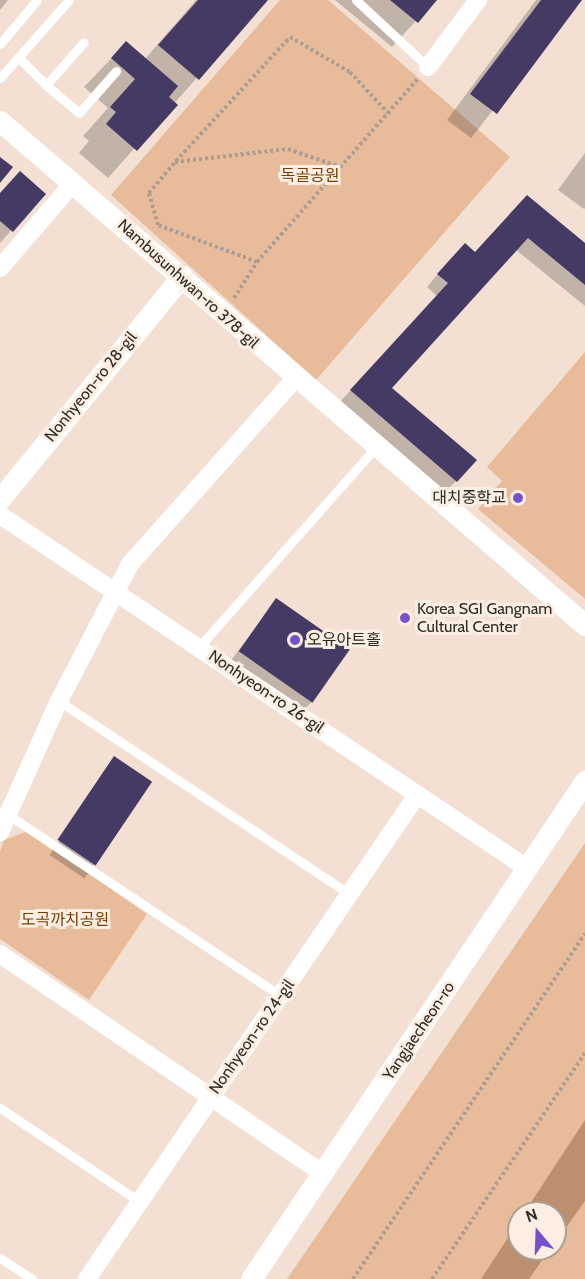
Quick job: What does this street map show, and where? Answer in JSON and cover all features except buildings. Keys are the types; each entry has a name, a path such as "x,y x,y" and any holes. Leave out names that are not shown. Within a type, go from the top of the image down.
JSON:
{"street":[{"path":"428,67 478,0"},
{"name":"Nambusunhwan-ro 378-gil","path":"0,121 182,276 294,380 585,625"},
{"path":"0,268 73,183"},
{"name":"Nonhyeon-ro 28-gil","path":"0,499 182,276"},
{"path":"0,832 59,701 130,564 294,380"},
{"name":"Nonhyeon-ro 26-gil","path":"0,515 116,590 527,868"},
{"name":"Yangjaecheon-ro","path":"251,1279 324,1174 585,780"},
{"name":"Nonhyeon-ro 24-gil","path":"87,1279 417,795"},
{"path":"0,954 212,1094 324,1174"}],"lane":[{"path":"0,44 38,0"},
{"path":"0,78 69,0"},
{"path":"356,0 428,67"},
{"path":"46,85 84,42"},
{"path":"18,57 79,113 116,71"},
{"path":"200,647 376,447"},
{"path":"59,701 350,894"},
{"path":"7,814 281,996"},
{"path":"0,1108 139,1201"},
{"path":"0,1258 32,1279"}],"path":[{"path":"257,262 158,225 149,193 290,37 350,72 388,113"},
{"path":"224,313 257,262 428,67"},
{"path":"175,162 288,148 340,167"},
{"path":"353,1279 585,934"},
{"path":"432,1279 585,1053"}],"green space":[{"name":"독골공원","path":"280,0 328,0 510,157 316,380 111,195"},
{"path":"585,352 585,599 478,509 502,481 487,467"},
{"name":"도곡까치공원","path":"28,831 147,914 89,1000 0,939 0,852 4,840"},
{"path":"585,843 585,1279 287,1279"}],"shaded area":[{"path":"585,1120 585,1201 567,1226 567,1201 532,1201"},
{"path":"507,1239 507,1261 542,1261 529,1279 481,1279"}],"place":[{"name":"대치중학교","path":"518,498"},
{"name":"Korea SGI Gangnam Cultural Center","path":"405,618"},
{"name":"오유아트홀","path":"295,640"}]}
